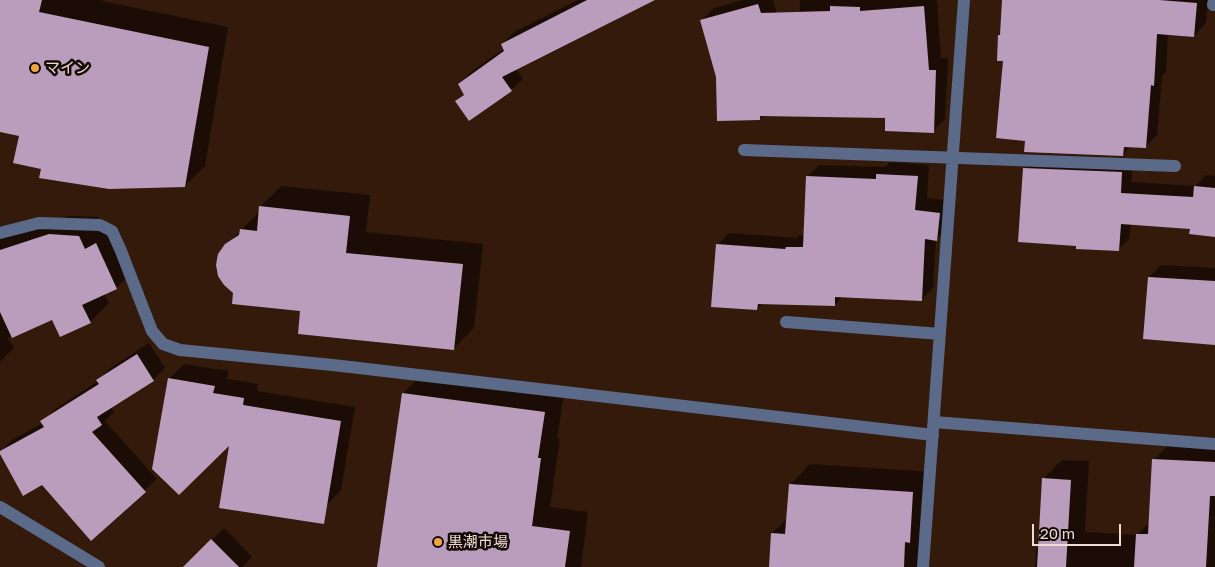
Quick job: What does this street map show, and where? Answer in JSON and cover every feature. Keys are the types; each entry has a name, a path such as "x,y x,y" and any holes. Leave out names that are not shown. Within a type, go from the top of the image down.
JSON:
{"street":[{"path":"922,567 964,0"},
{"path":"744,150 1174,166"},
{"path":"0,233 39,223 100,225 112,231 152,331 163,344 180,350 933,429 1215,444"},
{"path":"786,322 940,334"},
{"path":"0,507 100,567"}],"building":[{"path":"0,0 42,0 39,12 209,47 185,187 109,189 39,178 41,169 13,163 19,136 0,132"},
{"path":"587,0 655,0 502,77 512,91 469,121 455,101 464,95 458,84 504,51 501,44"},
{"path":"1002,0 1159,0 1197,3 1194,37 1157,34 1154,86 1151,85 1146,148 1124,147 1123,156 1024,152 1025,141 996,138 1003,61 997,61"},
{"path":"758,4 761,13 830,11 830,6 860,7 860,11 924,6 929,70 936,70 934,133 885,131 885,118 760,116 760,120 717,121 716,77 700,20"},
{"path":"1023,168 1122,172 1121,193 1193,197 1194,186 1215,188 1215,237 1189,234 1190,229 1121,224 1119,251 1076,249 1076,246 1018,242"},
{"path":"876,174 918,176 915,210 940,213 937,241 925,239 922,301 835,297 835,306 758,304 757,310 711,307 716,244 785,249 786,247 803,247 806,176 876,179"},
{"path":"259,206 350,216 346,253 463,264 454,350 298,334 300,311 232,304 233,293 218,276 216,265 218,254 225,244 239,235 240,229 257,231"},
{"path":"49,234 79,236 85,249 96,243 117,289 82,305 91,323 60,337 52,320 12,338 0,312 0,250"},
{"path":"1148,277 1215,281 1215,345 1143,339"},
{"path":"137,354 154,381 97,417 102,425 92,432 146,492 91,541 42,485 23,496 0,451 44,427 40,421 99,384 96,380"},
{"path":"168,378 215,386 213,393 244,398 243,405 341,421 324,524 219,508 229,446 179,495 152,469"},
{"path":"402,393 545,412 538,458 541,458 532,526 570,531 565,567 377,567"},
{"path":"1152,459 1215,462 1215,496 1210,496 1206,567 1134,567 1136,534 1148,534"},
{"path":"1042,478 1071,480 1066,567 1037,567"},
{"path":"789,484 913,492 910,543 905,542 904,567 769,567 771,533 785,534"},
{"path":"211,539 239,567 183,567"}],"place":[{"name":"マイン","path":"35,68"},
{"name":"黒潮市場","path":"438,542"}]}
